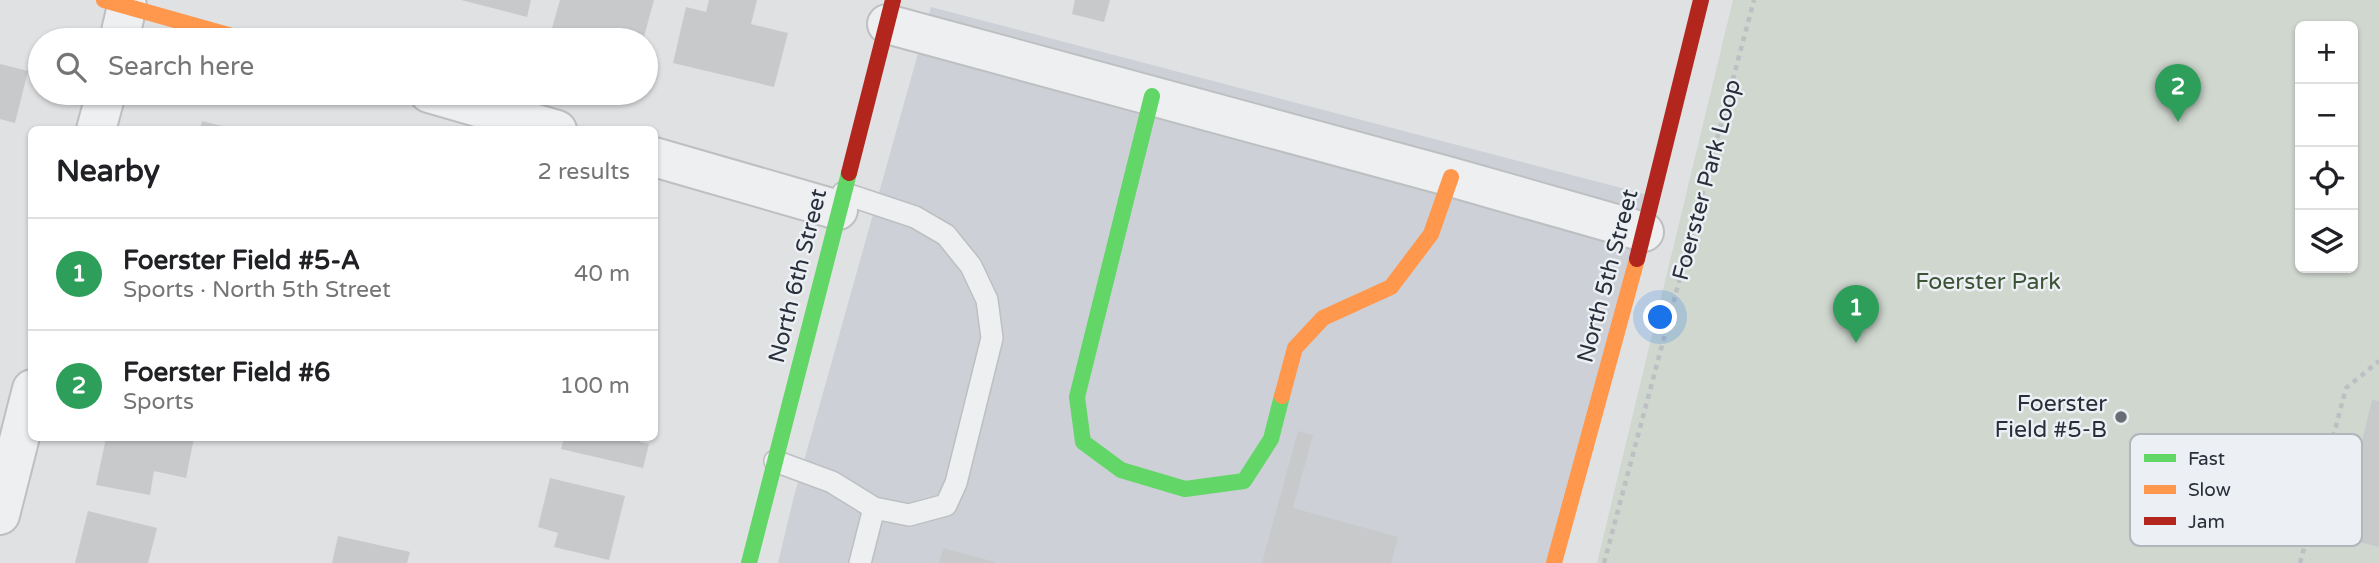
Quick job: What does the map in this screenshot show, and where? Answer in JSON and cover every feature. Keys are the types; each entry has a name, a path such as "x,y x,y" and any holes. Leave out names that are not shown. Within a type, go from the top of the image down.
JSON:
{"street":[{"name":"North 5th Street","path":"1554,563 1644,232 1701,0"},
{"path":"890,12 1152,96 1644,232"},
{"name":"North 6th Street","path":"749,563 890,12"},
{"path":"117,16 182,28"},
{"path":"1152,96 1077,397 1083,442 1121,470 1185,489 1244,481 1271,439 1295,348 1323,318 1391,287 1431,234 1451,177"},
{"path":"97,126 103,105"},
{"path":"471,105 543,126"},
{"path":"658,158 840,201"},
{"path":"0,516 28,405"}],"lane":[{"path":"775,461 832,482 874,508 909,515 946,505 956,483 992,338 987,300 971,266 946,235 915,217 840,201"},
{"path":"860,563 874,508"}],"path":[{"name":"Foerster Park Loop","path":"1604,563 1755,0"},
{"path":"2334,434 2346,388 2379,361"},
{"path":"2300,563 2304,546"}],"shaded area":[{"path":"931,7 1648,195 1550,563 778,563 793,500"}],"green space":[{"name":"Foerster Park","path":"1733,0 2379,0 2379,563 1597,563"}],"building":[{"path":"461,0 531,0 527,17"},
{"path":"560,0 654,0 646,28 552,28"},
{"path":"709,0 757,0 751,24 788,33 774,87 673,63 686,7 706,12"},
{"path":"1075,0 1110,0 1104,22 1072,14"},
{"path":"0,64 28,71 15,123 0,119"},
{"path":"202,121 222,126 201,126"},
{"path":"2372,400 2379,401 2379,547 2362,543 2362,442"},
{"path":"1298,431 1313,435 1293,508 1398,537 1391,563 1262,563"},
{"path":"105,441 193,441 186,478 154,471 150,495 96,485"},
{"path":"563,441 640,441 649,444 643,468 561,449"},
{"path":"550,478 625,496 609,560 554,547 558,533 538,527"},
{"path":"88,511 157,528 148,563 75,563"},
{"path":"338,536 410,552 407,563 332,563"},
{"path":"943,548 995,562 995,563 939,563"}],"traffic: fast":[{"path":"1152,96 1077,397 1083,442 1121,470 1185,489 1244,481 1271,439 1282,396"},
{"path":"749,563 849,173"}],"traffic: slow":[{"path":"104,0 203,28"},
{"path":"1282,396 1295,348 1323,318 1391,287 1431,234 1451,177"},
{"path":"1554,563 1637,259"}],"traffic: jam":[{"path":"849,173 893,0"},
{"path":"1637,259 1701,0"}],"place":[{"name":"Foerster Field #6","path":"2178,122"},
{"name":"Foerster Field #5-A","path":"1856,343"},
{"name":"Foerster Field #5-B","path":"2121,417"}]}
